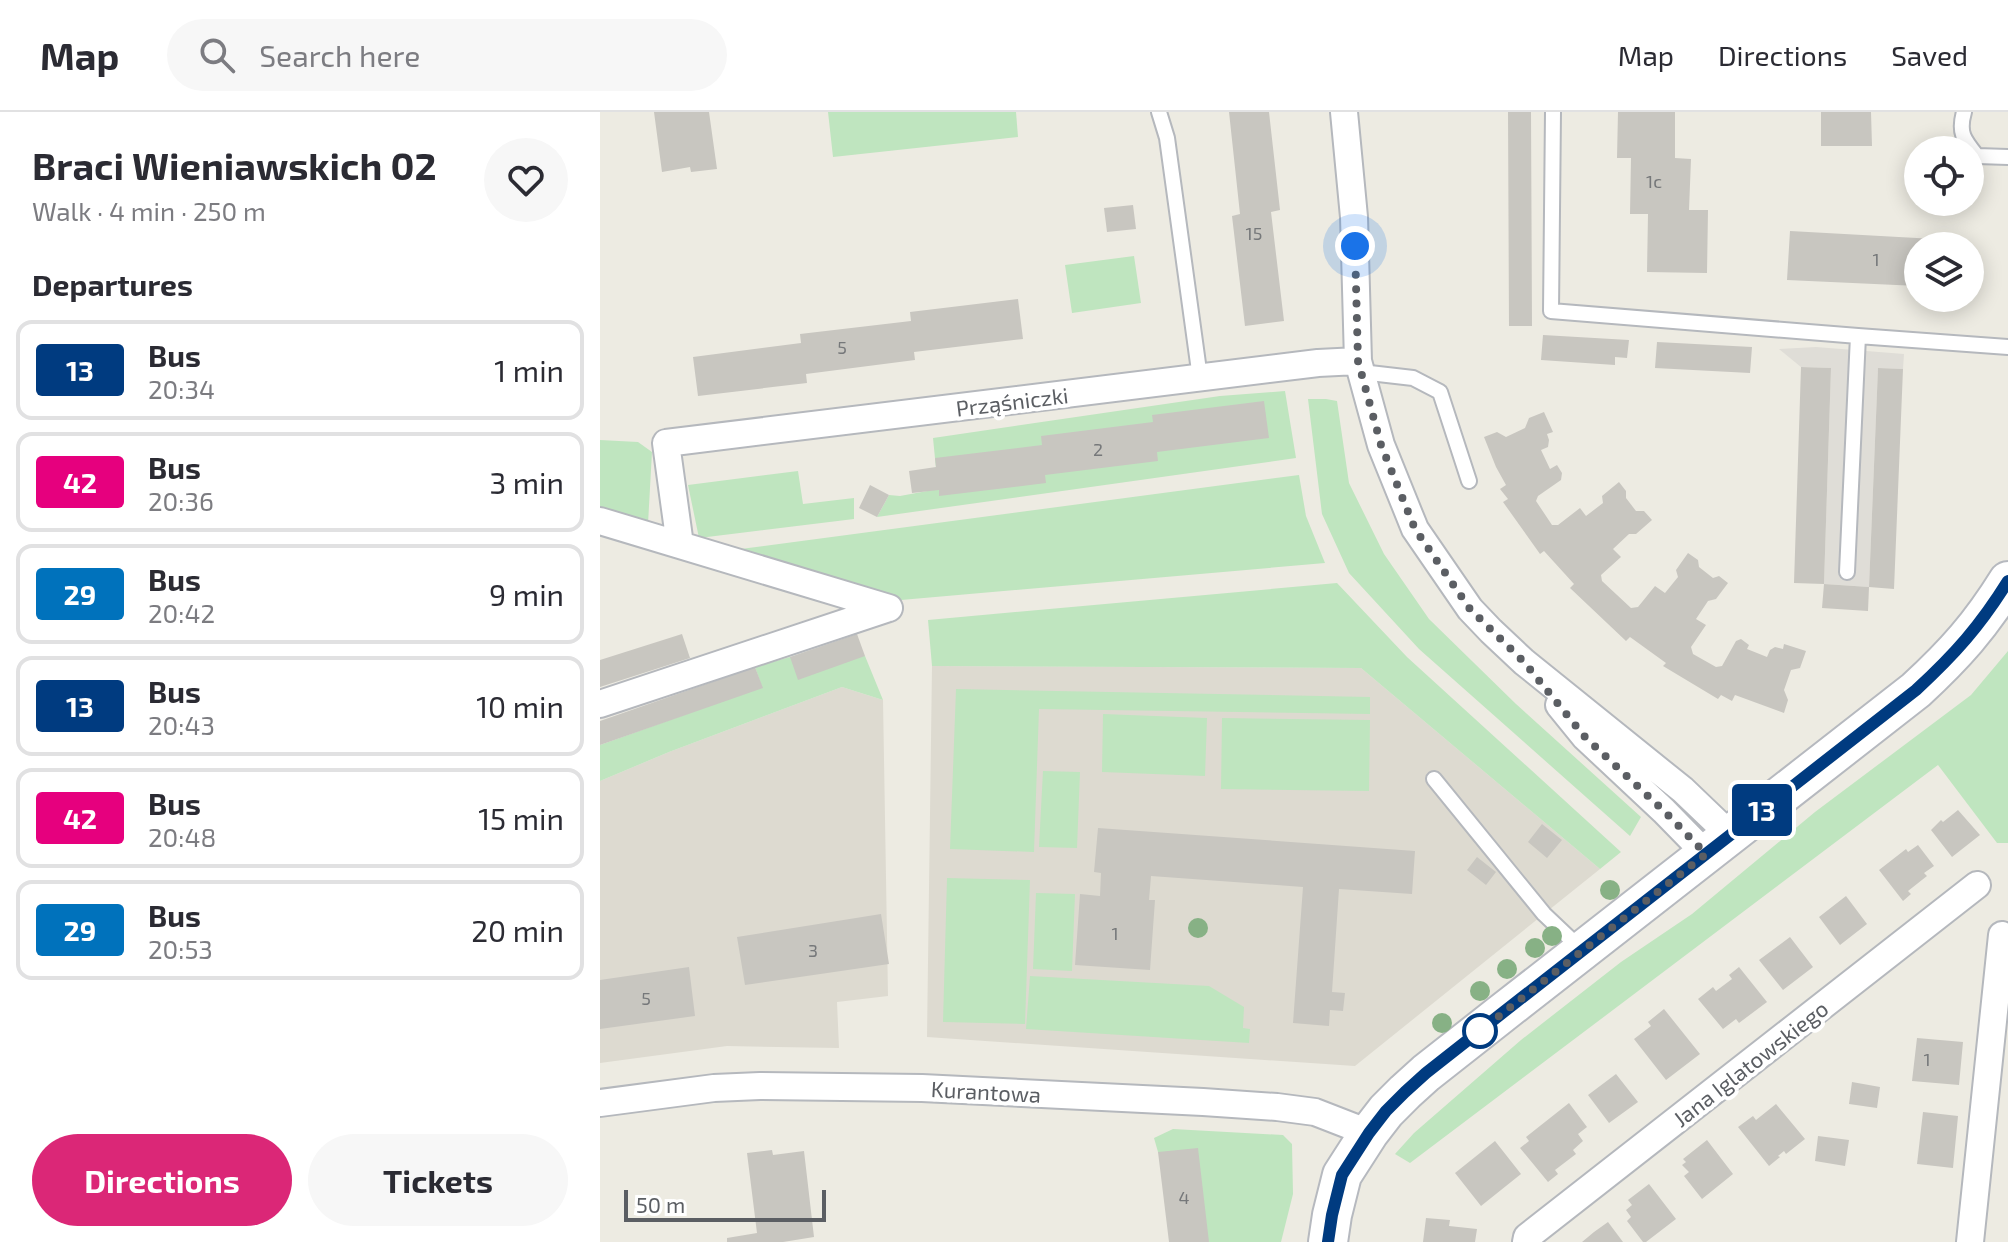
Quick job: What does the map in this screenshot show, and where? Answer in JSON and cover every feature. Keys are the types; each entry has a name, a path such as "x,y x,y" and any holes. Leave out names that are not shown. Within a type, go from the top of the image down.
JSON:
{"street":[{"path":"1344,112 1354,217 1360,366 1381,445 1415,529 1470,609 1524,662 1585,737 1664,811 1718,844"},
{"name":"Prząśniczki","path":"680,545 666,443 1318,363 1360,366"},
{"path":"600,521 889,608 600,704"},
{"path":"1328,1242 1342,1175 1386,1111 1426,1073 1916,690 1958,650 2008,581"},
{"name":"Jana Iglatowskiego","path":"1526,1242 1527,1237 1977,885"},
{"path":"1970,1242 2002,935"},
{"name":"Kurantowa","path":"600,1103 714,1088 811,1085 922,1088 1277,1107 1315,1112 1369,1133"}],"lane":[{"path":"1159,112 1167,138 1200,378"},
{"path":"1553,112 1551,311 2008,347"},
{"path":"1964,112 1961,123 1963,138 1977,156 2008,157"},
{"path":"1847,572 1858,336"},
{"path":"1360,366 1413,378 1440,392 1469,481"},
{"path":"1434,779 1544,914 1582,950"}],"shaded area":[{"path":"1816,347 1904,354 1903,369 1878,368 1869,587 1824,584 1831,368 1801,367 1779,349"},
{"path":"932,666 1361,668 1600,869 1355,1066 927,1037"},
{"path":"842,687 883,700 888,996 837,1002 839,1048 727,1046 600,1063 600,781"}],"green space":[{"path":"828,112 1016,112 1018,137 833,157"},
{"path":"1134,256 1141,303 1072,313 1065,265"},
{"path":"1285,391 1296,458 877,517 889,495 938,489 933,438 1220,396"},
{"path":"1308,399 1337,401 1349,483 1384,554 1429,619 1516,704 1641,817 1630,836 1419,649 1349,573 1322,514"},
{"path":"600,440 638,442 652,452 648,524 600,510"},
{"path":"798,471 803,504 854,498 854,519 699,538 688,485"},
{"path":"1299,475 1306,516 1325,563 901,600 733,550"},
{"path":"1337,583 1407,657 1621,852 1600,869 1361,668 932,666 928,620"},
{"path":"2008,651 2008,843 1997,843 1938,765 1410,1163 1395,1154 1414,1133 1521,1040 1621,962 1692,914 1815,812 1971,695"},
{"path":"865,656 883,700 842,687 600,781 600,745 762,687 755,667 790,657"},
{"path":"956,689 1370,697 1370,714 1039,709 1034,852 950,849"},
{"path":"1103,714 1207,718 1205,776 1102,772"},
{"path":"1222,718 1370,720 1369,791 1221,789"},
{"path":"1043,771 1080,772 1077,848 1039,847"},
{"path":"947,878 1030,880 1025,1024 943,1022"},
{"path":"1036,893 1075,894 1072,971 1033,969"},
{"path":"1030,976 1209,986 1244,1007 1243,1028 1250,1029 1249,1043 1026,1029"},
{"path":"1173,1129 1283,1135 1292,1144 1293,1194 1281,1242 1209,1242 1158,1152 1154,1138"}],"building":[{"path":"654,112 709,112 717,169 691,172 690,167 662,172"},
{"path":"1229,112 1269,112 1280,210 1271,212 1284,321 1245,326 1232,216 1240,214"},
{"path":"1508,112 1531,112 1532,326 1509,326"},
{"path":"1618,112 1675,112 1675,158 1691,159 1689,210 1708,210 1707,273 1647,272 1648,214 1630,214 1631,158 1617,158"},
{"path":"1821,112 1871,112 1872,146 1821,146"},
{"path":"1133,205 1136,229 1107,232 1104,208"},
{"path":"1790,231 1904,237 1904,285 1787,280"},
{"path":"1018,299 1023,339 914,352 915,360 806,374 807,383 698,396 693,357 801,343 800,334 911,321 910,312"},
{"path":"1543,335 1629,340 1627,358 1615,357 1615,365 1541,360"},
{"path":"1657,342 1752,347 1750,373 1655,368"},
{"path":"1801,367 1831,368 1824,584 1794,583"},
{"path":"1878,368 1903,369 1894,589 1869,587"},
{"path":"1264,401 1269,438 1157,452 1158,461 1045,475 1046,483 939,496 939,490 912,493 909,471 936,467 935,458 1042,445 1041,436 1153,422 1152,415"},
{"path":"1544,412 1553,432 1547,434 1548,447 1541,450 1550,469 1557,465 1562,473 1561,480 1538,496 1536,501 1552,525 1558,525 1580,508 1586,516 1603,503 1602,496 1619,482 1636,511 1644,511 1652,520 1636,534 1629,534 1613,549 1621,557 1601,575 1602,581 1631,608 1638,607 1655,586 1665,593 1678,577 1676,570 1688,553 1698,560 1699,567 1713,578 1719,576 1728,583 1716,599 1708,601 1696,619 1706,625 1691,647 1693,654 1716,667 1722,666 1736,641 1741,639 1749,645 1747,649 1767,657 1770,650 1775,647 1783,649 1784,644 1806,651 1800,668 1791,670 1784,690 1788,700 1784,713 1735,695 1732,701 1721,695 1718,699 1663,666 1666,663 1630,637 1626,641 1570,588 1574,584 1544,551 1540,554 1503,502 1508,499 1500,489 1506,485 1484,437 1497,432 1506,437 1525,428 1529,418"},
{"path":"870,485 889,495 877,517 859,508"},
{"path":"1824,584 1869,587 1868,611 1822,608"},
{"path":"682,634 690,658 600,687 600,660"},
{"path":"857,634 865,656 798,680 790,657"},
{"path":"755,667 763,688 600,745 600,721"},
{"path":"1958,810 1980,835 1952,857 1931,830"},
{"path":"1542,824 1562,840 1547,858 1528,842"},
{"path":"1098,828 1415,851 1412,894 1339,889 1332,992 1345,993 1343,1011 1330,1010 1329,1026 1293,1023 1303,887 1151,876 1149,900 1155,900 1150,970 1075,965 1080,894 1100,896 1101,873 1094,872"},
{"path":"1918,845 1934,866 1908,891 1911,894 1903,901 1879,870 1906,849 1908,852"},
{"path":"1477,857 1496,872 1486,885 1467,870"},
{"path":"1846,896 1867,924 1840,945 1819,917"},
{"path":"881,914 889,964 745,985 737,937"},
{"path":"1790,937 1813,967 1783,990 1759,960"},
{"path":"689,967 695,1016 600,1029 600,980"},
{"path":"1739,967 1767,1002 1739,1023 1736,1019 1723,1029 1698,999 1713,987 1716,991 1732,979 1729,975"},
{"path":"1664,1009 1700,1054 1666,1080 1634,1039 1651,1026 1648,1022"},
{"path":"1917,1038 1963,1042 1959,1085 1912,1081"},
{"path":"1616,1074 1638,1102 1609,1123 1588,1095"},
{"path":"1852,1082 1880,1087 1877,1108 1849,1104"},
{"path":"1569,1103 1587,1127 1578,1134 1583,1141 1573,1150 1576,1154 1555,1170 1558,1174 1548,1182 1520,1148 1529,1141 1526,1137"},
{"path":"1776,1104 1805,1139 1786,1154 1784,1151 1769,1166 1738,1127 1753,1116 1756,1120"},
{"path":"1923,1112 1958,1116 1953,1168 1917,1164"},
{"path":"1818,1136 1849,1140 1845,1166 1815,1161"},
{"path":"1707,1140 1733,1174 1702,1199 1684,1176 1689,1172 1682,1165 1686,1162 1683,1159"},
{"path":"1495,1141 1521,1174 1481,1206 1455,1173"},
{"path":"1198,1148 1209,1242 1169,1242 1158,1152"},
{"path":"772,1150 773,1155 804,1151 814,1237 783,1242 727,1242 727,1238 757,1233 747,1153"},
{"path":"1649,1184 1676,1219 1643,1242 1627,1221 1631,1217 1626,1210 1632,1205 1628,1200"},
{"path":"1426,1218 1450,1220 1449,1226 1477,1229 1475,1242 1423,1242"},
{"path":"1608,1222 1623,1242 1582,1242 1594,1232"}],"bus line":[{"name":"13","path":"1328,1242 1342,1175 1369,1133 1405,1092 1916,690 1958,650 2008,581"}],"route":[{"path":"1355,246 1358,361 1381,445 1415,529 1470,609 1524,662 1585,737 1706,854 1476,1034 1480,1031"}]}
